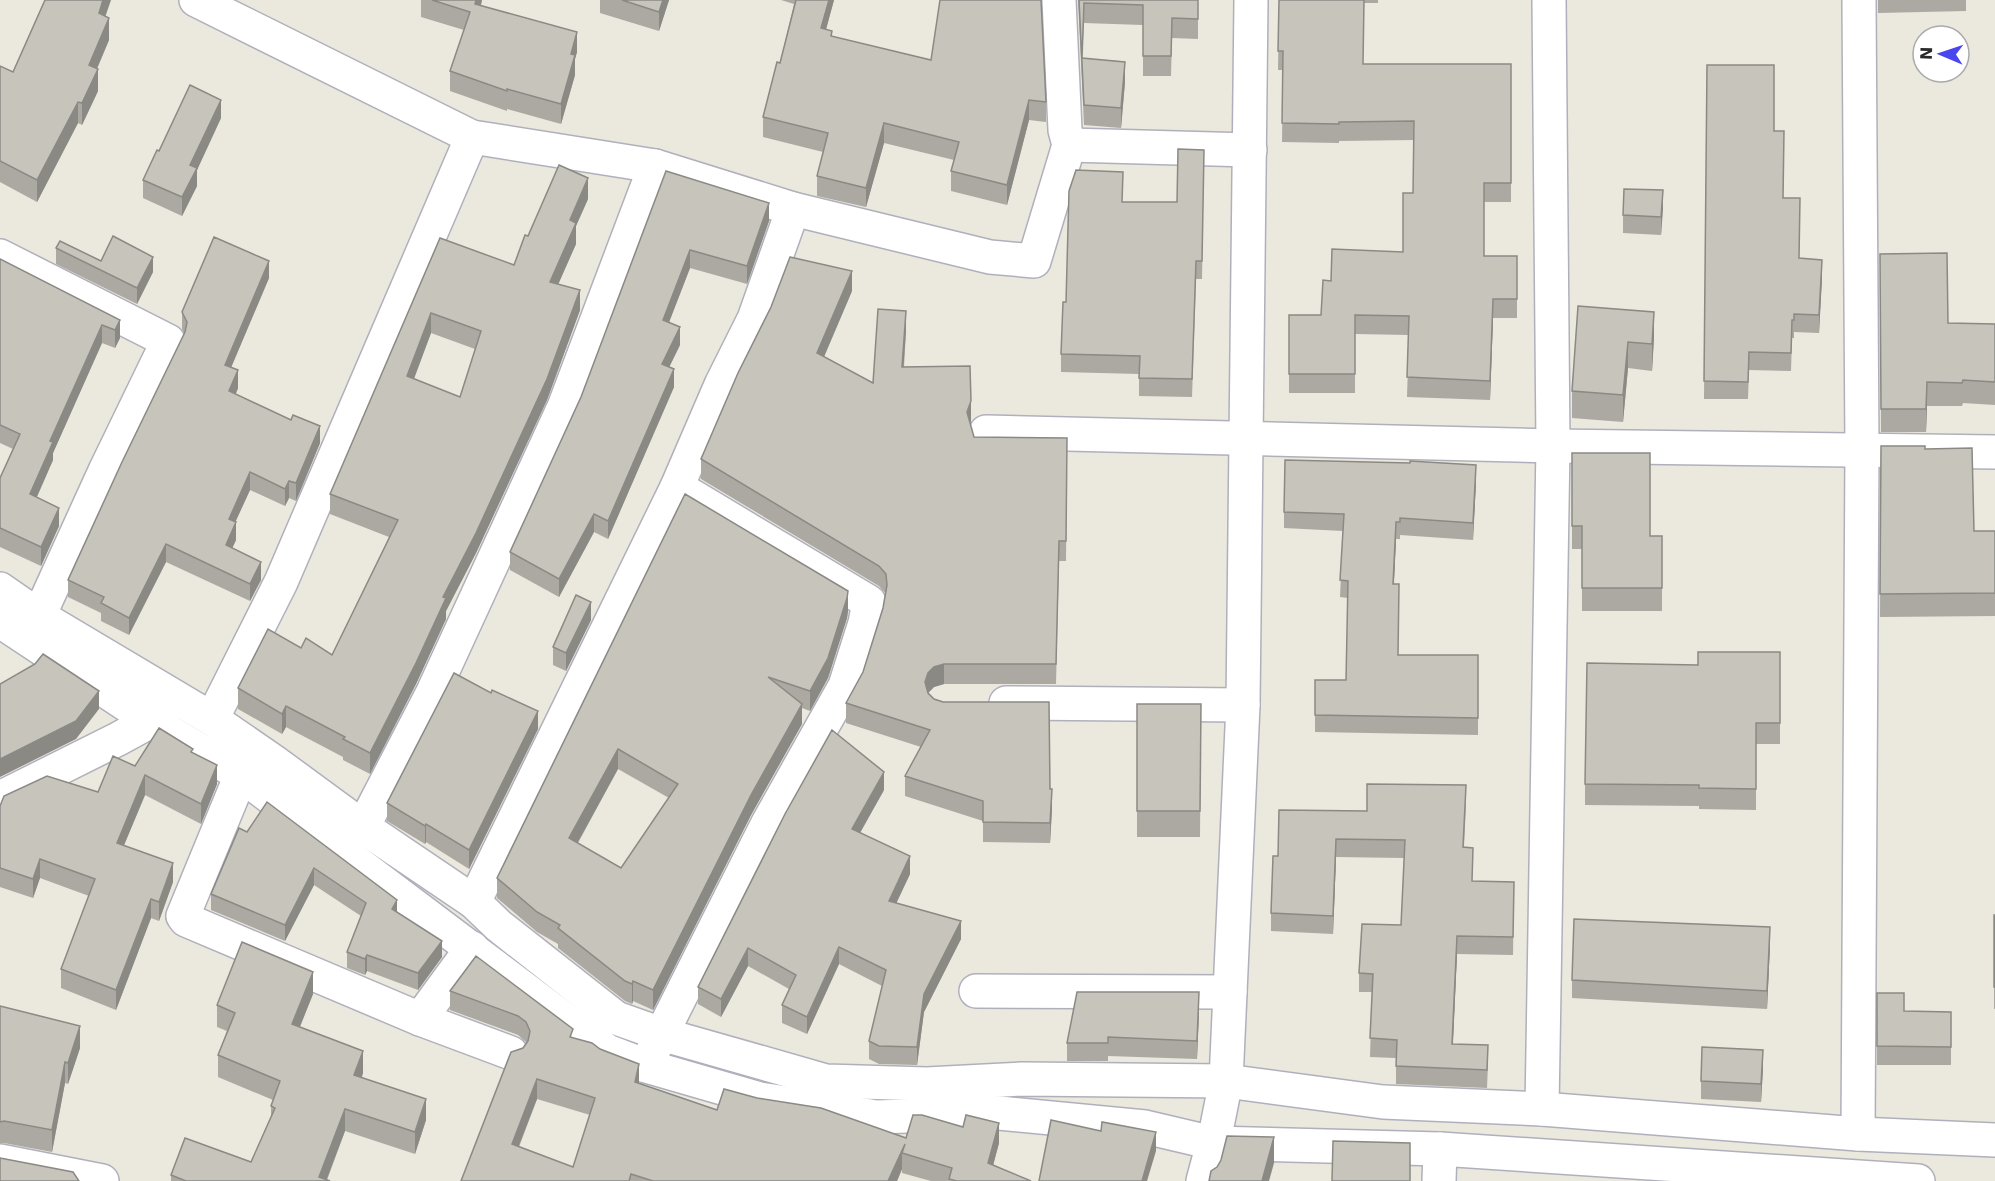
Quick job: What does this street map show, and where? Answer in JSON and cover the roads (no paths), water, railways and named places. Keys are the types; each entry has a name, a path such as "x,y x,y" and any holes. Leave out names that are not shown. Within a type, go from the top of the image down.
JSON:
{"street":[{"path":"196,0 472,137 655,166 794,209 990,257 1034,261 1069,145 1065,130 1059,0"},
{"path":"1203,1181 1224,1088 1243,705 1251,0"},
{"path":"1542,1109 1553,446 1549,0"},
{"path":"1858,1134 1862,449 1859,0"},
{"path":"212,719 281,582 472,137"},
{"path":"1069,145 1250,150"},
{"path":"363,826 433,692 564,406 655,166"},
{"path":"474,902 677,487 721,385 754,319 794,209"},
{"path":"0,256 168,341 105,471 39,616"},
{"path":"986,432 1553,446 1995,452"},
{"path":"646,1066 768,823 845,686 869,602 677,487"},
{"path":"0,589 39,616 212,719 474,902 499,926 616,1018 661,1034 826,1081 927,1084 1022,1079 1224,1088 1383,1102 1542,1109 1858,1134 1995,1140"},
{"path":"0,621 151,720 241,775 607,1051 646,1066 760,1099 878,1116 999,1113 1145,1127 1214,1139 1440,1165 1918,1181"},
{"path":"0,798 118,739 151,720 176,699"},
{"path":"980,703 1243,705"},
{"path":"241,775 183,916 186,920 420,1019 511,1053"},
{"path":"420,1019 472,948"},
{"path":"975,991 1230,992"},
{"path":"0,1161 102,1181"}]}
